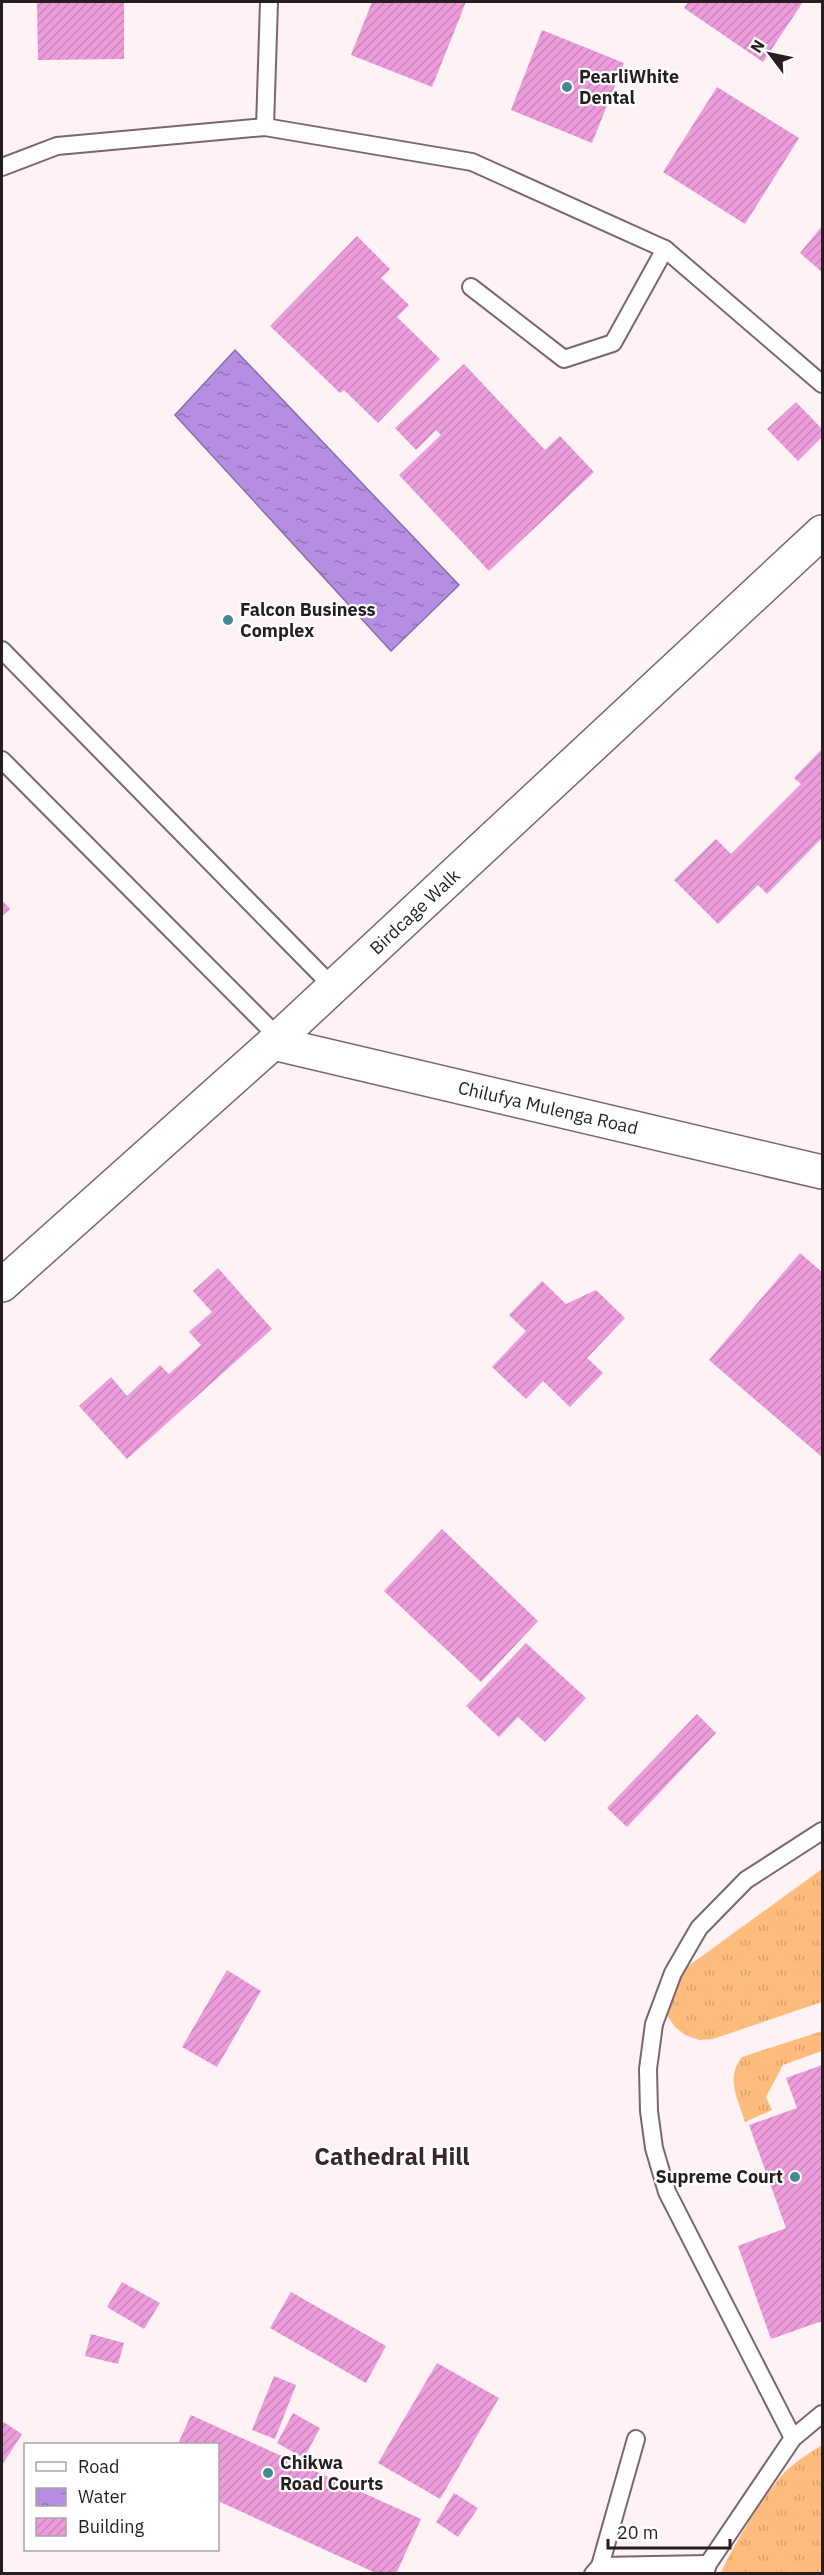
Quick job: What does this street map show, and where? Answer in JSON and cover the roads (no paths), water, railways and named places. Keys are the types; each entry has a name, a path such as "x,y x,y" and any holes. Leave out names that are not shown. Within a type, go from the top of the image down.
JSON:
{"street":[{"name":"Birdcage Walk","path":"2,1285 276,1041 822,532"},
{"name":"Chilufya Mulenga Road","path":"276,1041 822,1172"}],"lane":[{"path":"265,127 269,2"},
{"path":"2,166 57,146 265,127 472,162 665,249 822,384"},
{"path":"471,287 564,359 613,343 665,249"},
{"path":"2,650 333,988"},
{"path":"2,760 276,1041"},
{"path":"793,2438 668,2192 654,2148 649,2111 648,2069 654,2024 669,1983 699,1928 746,1880 822,1831"},
{"path":"636,2439 600,2571 706,2569 793,2438 822,2414"}],"water":[{"path":"235,350 459,585 391,651 175,415"}],"place":[{"name":"PearliWhite Dental","path":"567,87"},
{"name":"Falcon Business Complex","path":"228,620"},
{"name":"Supreme Court","path":"795,2177"},
{"name":"Chikwa Road Courts","path":"268,2473"}],"district":[{"name":"Cathedral Hill","path":"392,2157"}]}
